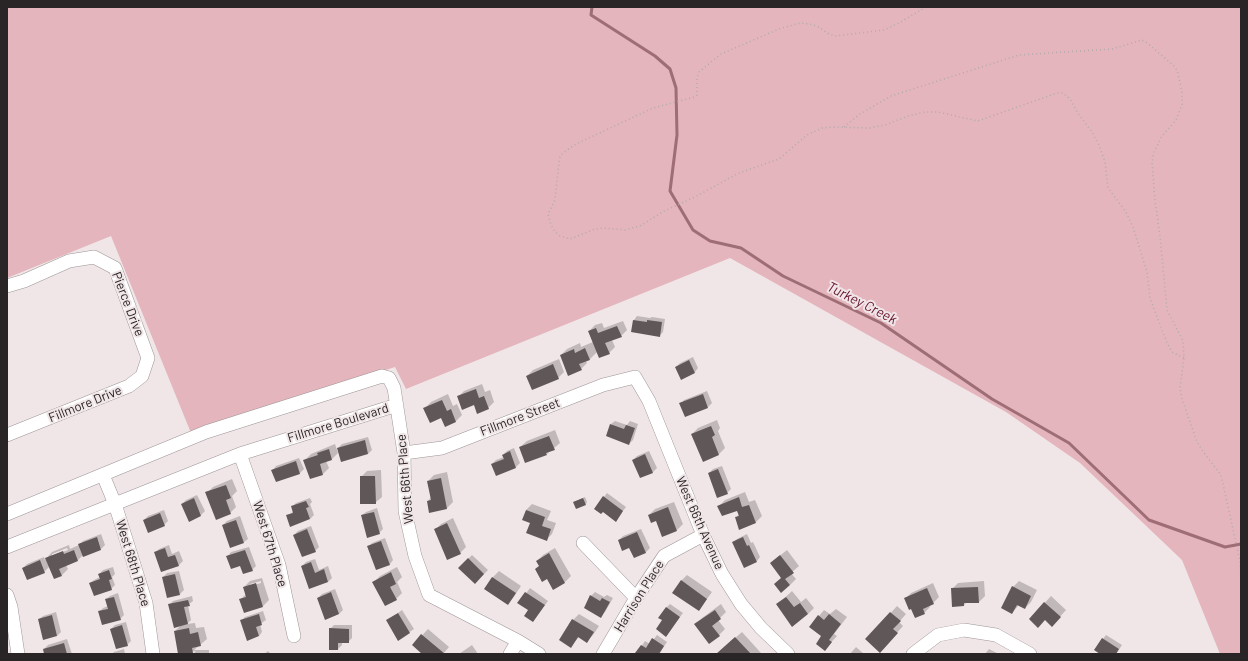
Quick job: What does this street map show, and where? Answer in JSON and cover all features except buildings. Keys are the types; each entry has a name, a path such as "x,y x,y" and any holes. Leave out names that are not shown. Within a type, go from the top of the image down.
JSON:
{"street":[{"name":"Pierce Drive","path":"7,286 24,281 69,261 94,257 115,268 148,358"},
{"name":"Fillmore Drive","path":"7,435 129,386 142,376 148,358"},
{"name":"Fillmore Boulevard","path":"7,547 240,454 397,405 394,388 389,378 382,376 206,432 103,475 8,510"},
{"name":"Fillmore Street","path":"404,453 442,448 603,385 635,377"},
{"name":"West 66th Avenue","path":"635,377 649,401 703,535 722,574 741,604 761,628 788,654"},
{"name":"West 66th Place","path":"397,405 404,453 405,511 415,556 429,595 518,641 539,654"},
{"name":"West 67th Place","path":"240,454 279,566 294,636"},
{"name":"West 68th Place","path":"103,475 146,602 153,654"},
{"name":"Harrison Place","path":"603,654 636,598 664,556 703,535"},
{"path":"584,543 636,598"},
{"path":"7,595 11,607 18,654"},
{"path":"913,654 938,635 964,630 996,635 1030,654"},
{"path":"510,654 518,641"}],"path":[{"path":"926,7 892,27 884,30 836,36 817,26 804,23 779,29 721,54 699,72 697,78 697,95 692,99 662,105 576,144 563,153 559,162 555,200 548,214 551,226 560,236 570,239 595,229 604,228 625,230 640,226 664,211 693,198 739,173 779,159 807,136 822,128 870,128 885,125 912,115 926,112 938,112 968,120 978,121 1058,93 1063,93 1066,95 1092,132 1099,145 1105,162 1108,188 1130,218 1147,272 1150,298 1169,348 1172,352 1184,358"},
{"path":"844,127 860,114 891,96 1010,57 1031,54 1112,49 1138,40 1146,42 1176,70 1182,93 1179,113 1176,120 1162,136 1154,152 1152,162 1167,310 1183,341 1184,358 1180,382 1182,399 1197,442 1221,475 1240,561 1241,581"}],"shaded area":[{"path":"7,7 1241,7 1241,654 1220,654 1182,560 1080,463 1006,412 730,258 406,389 395,367 191,433 111,236 7,278"}],"waterway":[{"name":"Turkey Creek","path":"592,7 591,15 655,56 670,69 676,88 677,135 670,191 693,230 710,241 741,248 783,276 881,323 992,399 1069,443 1149,520 1225,547 1241,544"}]}
